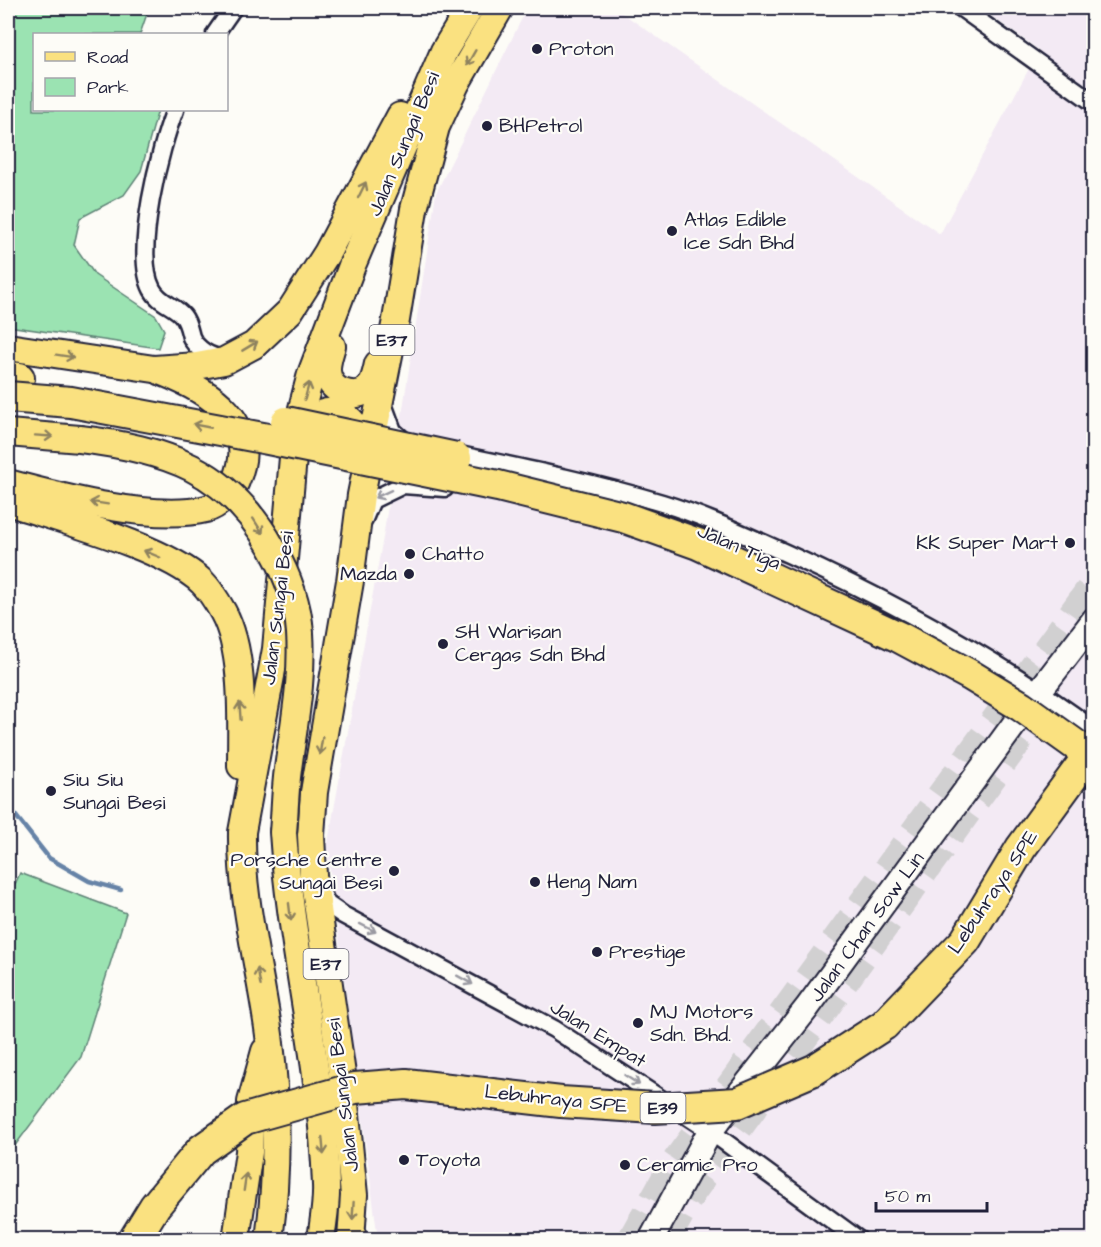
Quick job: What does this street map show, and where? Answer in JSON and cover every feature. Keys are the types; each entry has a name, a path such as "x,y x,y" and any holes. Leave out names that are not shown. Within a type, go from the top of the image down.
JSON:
{"highway":[{"path":"11,384 82,384 262,417 599,490 651,506 736,537 907,619 1019,683 1094,732"},
{"path":"11,384 71,402 498,486 623,517 698,544 899,637 970,675 1021,706 1094,758"},
{"name":"Lebuhraya SPE","path":"134,1239 155,1206 201,1150 245,1119 355,1088 406,1084 561,1102 655,1108 737,1103 814,1070 884,1025 964,941 1021,848 1094,748"},
{"name":"Lebuhraya SPE","path":"146,1239 165,1211 214,1159 252,1129 297,1113 403,1092 563,1111 656,1117 738,1111 820,1077 888,1035 940,990 976,943 1031,853 1094,767"}],"main road":[{"name":"Jalan Sungai Besi","path":"269,1239 275,1193 277,1108 269,1035 241,860 242,832 276,649 295,435 315,363 363,241 444,51 470,8"},
{"name":"Jalan Sungai Besi","path":"351,1239 354,1195 342,1074 313,875 311,835 314,792 356,539 360,495 414,209 436,127 456,84 500,8"},
{"path":"8,347 162,369 224,360 254,345 290,311 360,196 415,89 444,51"},
{"path":"363,241 328,358 328,378 338,390 360,393 367,390 375,378 404,262"},
{"path":"8,483 52,494 146,510 189,511 209,508 223,498 234,486 240,473 241,437 233,419 210,395 162,369"},
{"path":"286,552 313,422 322,413 342,415 353,422 356,432 330,688"},
{"path":"8,434 128,445 161,453 197,469 225,488 249,513 286,572 300,632 301,671 283,832 291,925 318,1088 326,1187 321,1239"},
{"path":"8,502 114,538 169,561 202,582 224,613 236,651 241,717 242,832"},
{"path":"236,1239 249,1152 251,1102 269,1035"}],"street":[{"path":"216,33 233,8"},
{"path":"961,8 1094,103"},
{"path":"175,111 158,170 144,242 153,291 160,300 185,318 192,340 206,354 224,360"},
{"path":"162,369 185,356 192,340"},
{"name":"Jalan Tiga","path":"380,397 393,431 408,445 583,481 704,518 837,576 976,649 1040,691 1094,732"},
{"name":"Jalan Tiga","path":"356,539 372,500 403,484 495,492 560,506 692,548 793,592 928,657 1021,715 1094,767"},
{"name":"Jalan Chan Sow Lin","path":"651,1239 710,1131 871,924 1021,715 1094,620"},
{"name":"Jalan Empat","path":"313,875 327,904 343,915 554,1029 710,1131 859,1239"}],"shaded area":[{"path":"527,8 615,8 940,234 1039,50 983,10 985,8 1093,8 1093,1239 376,1239 377,1232 327,848 384,532 436,193"}],"green space":[{"path":"9,8 149,8 140,33 33,33 33,111 158,111 141,171 124,195 80,218 74,245 95,275 156,316 164,330 158,348 8,326"},
{"path":"20,873 126,913 81,1057 8,1155 8,900"}],"waterway":[{"path":"8,806 49,858 89,881 121,890"}],"tunnel":[{"path":"632,1240 672,1168 1094,585"},
{"path":"665,1240 692,1191 1050,696"}],"place":[{"name":"Proton","path":"537,49"},
{"name":"BHPetrol","path":"487,126"},
{"name":"Atlas Edible Ice Sdn Bhd","path":"672,231"},
{"name":"KK Super Mart","path":"1070,543"},
{"name":"Chatto","path":"410,554"},
{"name":"Mazda","path":"409,574"},
{"name":"SH Warisan Cergas Sdn Bhd","path":"443,644"},
{"name":"Siu Siu Sungai Besi","path":"51,791"},
{"name":"Porsche Centre Sungai Besi","path":"394,871"},
{"name":"Heng Nam","path":"535,882"},
{"name":"Prestige","path":"597,952"},
{"name":"MJ Motors Sdn. Bhd.","path":"638,1023"},
{"name":"Toyota","path":"404,1160"},
{"name":"Ceramic Pro","path":"625,1165"}]}
